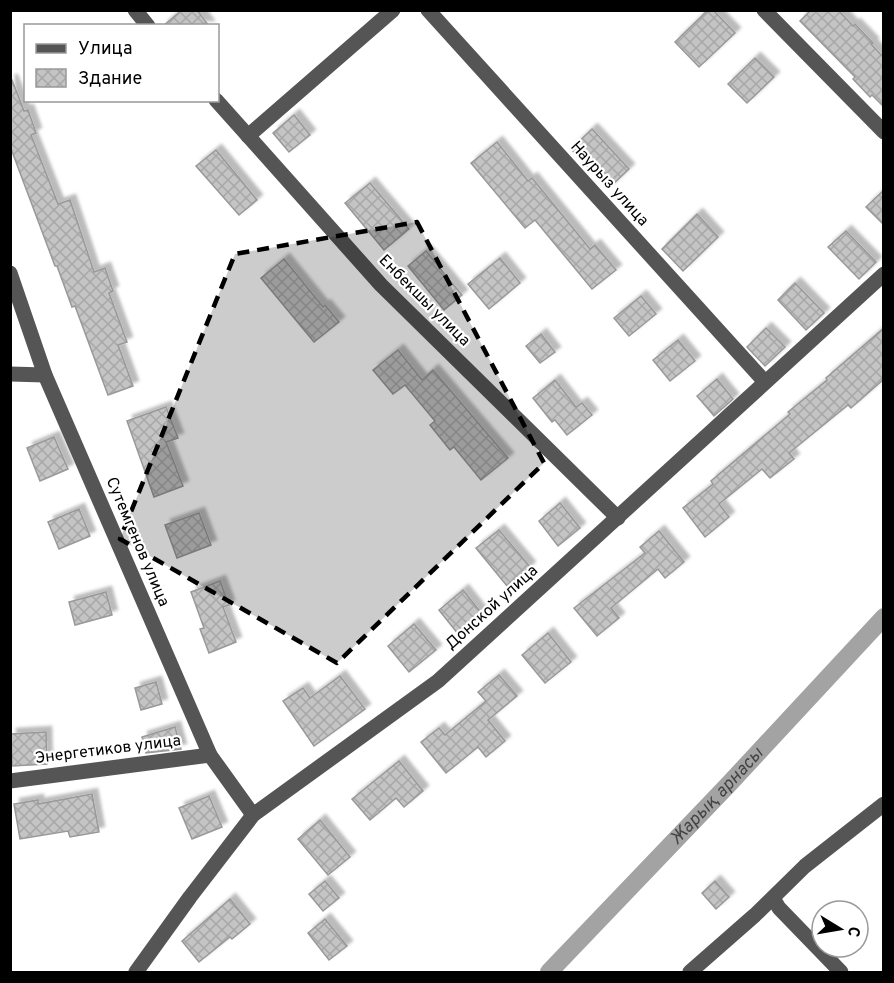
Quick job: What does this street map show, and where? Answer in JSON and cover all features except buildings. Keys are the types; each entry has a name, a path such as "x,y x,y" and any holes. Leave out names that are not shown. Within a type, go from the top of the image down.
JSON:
{"street":[{"path":"135,10 146,24"},
{"path":"248,136 393,10"},
{"name":"Наурыз улица","path":"428,10 765,382"},
{"path":"764,10 884,132"},
{"name":"Енбекшы улица","path":"218,102 381,285 618,518"},
{"name":"Сутемгенов улица","path":"10,273 45,375 210,755 253,815"},
{"name":"Донской улица","path":"136,972 253,815 438,681 884,274"},
{"path":"10,374 45,375"},
{"name":"Энергетиков улица","path":"10,781 210,755"},
{"path":"690,972 773,898 805,866 884,804"},
{"path":"773,898 779,908 841,972"}],"highlighted area":[{"path":"417,222 544,463 337,663 120,539 235,254"}],"waterway":[{"name":"Жарық арнасы","path":"549,972 728,785 884,617"}]}
